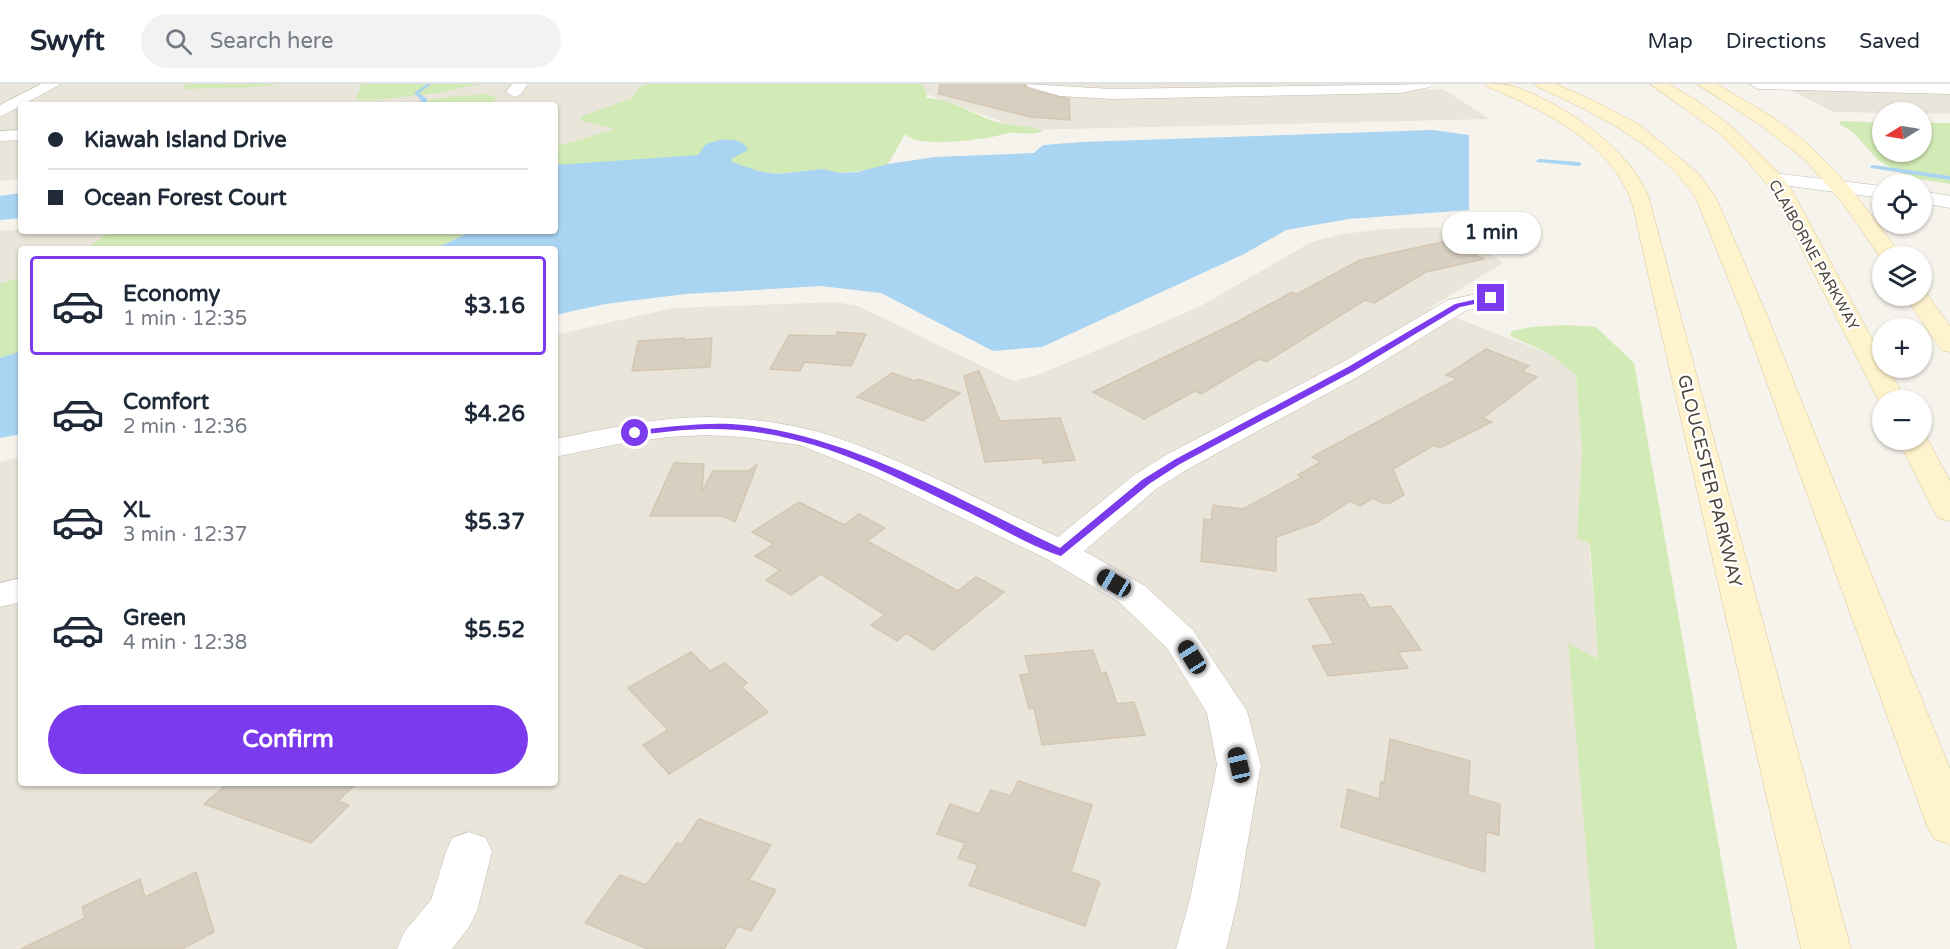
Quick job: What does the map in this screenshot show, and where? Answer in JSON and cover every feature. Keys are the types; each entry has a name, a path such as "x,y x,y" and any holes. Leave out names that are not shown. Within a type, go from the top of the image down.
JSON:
{"main road":[{"name":"GLOUCESTER PARKWAY","path":"1493,84 1534,103 1588,135 1614,158 1636,189 1651,238 1826,949"},
{"path":"1543,84 1588,104 1634,129 1692,178 1706,198 1756,319 1950,826"},
{"name":"CLAIBORNE PARKWAY","path":"1658,84 1706,114 1728,131 1761,163 1777,184 1887,390"},
{"path":"1705,84 1723,93 1780,132 1823,167 1869,223 1884,246"},
{"path":"1924,306 1950,344"},
{"path":"1917,450 1950,511"}],"street":[{"path":"19,102 53,84"},
{"path":"1034,84 1060,91 1112,94 1400,88 1425,84"},
{"path":"1756,84 1950,88"},
{"path":"1756,84 1783,99"},
{"path":"0,112 18,102"},
{"path":"0,136 18,135"},
{"path":"1777,184 1872,192"},
{"path":"1842,191 1872,198"},
{"path":"1932,199 1950,202"},
{"path":"1932,207 1950,210"},
{"path":"1061,552 1145,482 1177,462 1351,369 1457,305 1491,298"},
{"path":"558,447 618,435 668,428 707,426 743,428 803,437 836,447 887,469 1061,552 1132,594 1180,639 1227,711 1239,765 1215,900 1201,949"},
{"path":"0,595 18,591"},
{"path":"423,949 452,911 469,852"}],"shaded area":[{"path":"0,84 656,84 643,121 558,146 558,102 18,102 18,179 0,181"},
{"path":"922,84 1402,84 1411,90 1443,89 1490,119 1024,130 927,94"},
{"path":"1950,84 1950,114 1932,114 1932,102 1872,102 1872,113 1833,112 1791,90"},
{"path":"1437,227 1504,262 1430,308 1550,354 1576,375 1598,659 1625,949 0,949 0,462 18,458 18,786 558,786 558,334 673,308 836,302 858,306 1013,381 1038,375 1199,307 1311,242 1343,234 1385,229"},
{"path":"18,229 18,234 130,234 108,246 18,246 18,283 0,288 0,231"}],"green space":[{"path":"185,84 281,84 258,87 184,89"},
{"path":"355,84 480,84 438,93 365,101 356,98 362,85"},
{"path":"647,84 922,84 927,94 926,98 955,104 1001,123 1043,131 1031,134 1008,133 994,137 946,142 921,141 905,134 888,164 878,169 841,173 823,169 777,174 758,171 558,209 558,146 615,129 581,121 582,116 632,98 640,87"},
{"path":"487,94 497,98 493,102 416,102"},
{"path":"1839,122 1872,122 1872,153 1854,133"},
{"path":"1932,123 1950,123 1950,184 1932,181 1932,174 1902,174 1881,162 1932,162"},
{"path":"107,234 466,234 439,246 89,246"},
{"path":"18,278 18,352 0,358 0,284"},
{"path":"1566,325 1596,327 1634,363 1737,949 1595,949 1568,643 1598,659 1590,544 1577,538 1582,452 1576,375 1550,354 1510,336 1512,331 1532,327"}],"water":[{"path":"1433,130 1469,135 1469,210 1349,219 1286,230 1244,254 1042,347 993,351 881,293 821,286 686,294 605,304 558,314 558,246 439,246 466,234 558,234 558,165 698,155 705,145 716,141 734,140 745,145 748,150 731,159 732,162 758,171 777,174 823,169 841,173 858,172 888,164 935,157 1034,153 1043,145"},
{"path":"18,193 18,218 0,220 0,196"},
{"path":"18,352 18,435 0,438 0,358"}],"building":[{"path":"940,84 1024,84 1028,89 1069,99 1070,120 1030,117 939,94"},
{"path":"1447,241 1484,259 1426,272 1374,303 1365,300 1266,362 1259,359 1201,394 1195,391 1144,419 1093,392 1237,322 1292,292 1297,294 1360,260"},
{"path":"837,332 866,334 851,366 804,362 800,371 770,369 789,335 836,336"},
{"path":"684,338 683,340 712,338 710,367 632,371 638,341"},
{"path":"1486,349 1529,366 1522,371 1537,377 1483,418 1492,422 1440,448 1434,445 1393,469 1404,495 1390,503 1382,503 1373,498 1360,506 1350,501 1316,523 1276,537 1276,571 1201,561 1204,519 1211,520 1213,505 1243,509 1302,477 1298,475 1321,462 1312,457 1457,379 1446,375"},
{"path":"979,371 1000,421 1060,418 1075,460 1043,463 1042,458 985,462 964,376"},
{"path":"892,373 960,393 923,421 857,397"},
{"path":"674,463 704,464 702,491 713,471 748,471 757,465 735,522 723,516 650,516"},
{"path":"799,502 844,525 859,514 885,528 867,541 958,591 976,577 1004,592 933,650 906,633 897,641 871,625 885,615 821,574 791,595 766,580 780,570 755,556 774,544 752,532"},
{"path":"1362,594 1370,608 1391,606 1421,650 1398,652 1408,668 1328,676 1312,646 1334,644 1308,599"},
{"path":"1093,650 1101,673 1106,672 1117,704 1134,702 1145,735 1042,745 1034,708 1029,709 1020,675 1030,674 1025,656"},
{"path":"691,652 710,671 725,663 747,683 742,687 768,712 669,774 643,745 668,730 628,688"},
{"path":"1390,739 1470,761 1468,795 1500,804 1499,835 1486,832 1485,872 1341,827 1348,789 1379,799 1381,782 1384,783"},
{"path":"1018,781 1092,805 1071,872 1100,882 1085,926 969,885 978,865 958,858 965,843 937,834 950,804 979,814 991,790 1011,796"},
{"path":"225,786 354,786 338,801 349,805 311,843 204,804"},
{"path":"699,819 771,845 749,880 776,890 751,931 738,926 724,949 648,949 585,923 620,875 646,885 677,843 681,845"},
{"path":"196,872 214,932 182,949 21,949 85,918 82,907 140,879 145,897"}],"waterway":[{"path":"393,84 407,84"},
{"path":"425,102 416,93 430,84"},
{"path":"1539,161 1579,164"},
{"path":"1873,167 1950,178"}],"route":[{"path":"635,433 707,426 772,431 803,437 854,454 1061,552 1145,482 1177,462 1351,369 1457,305 1491,298"}]}
